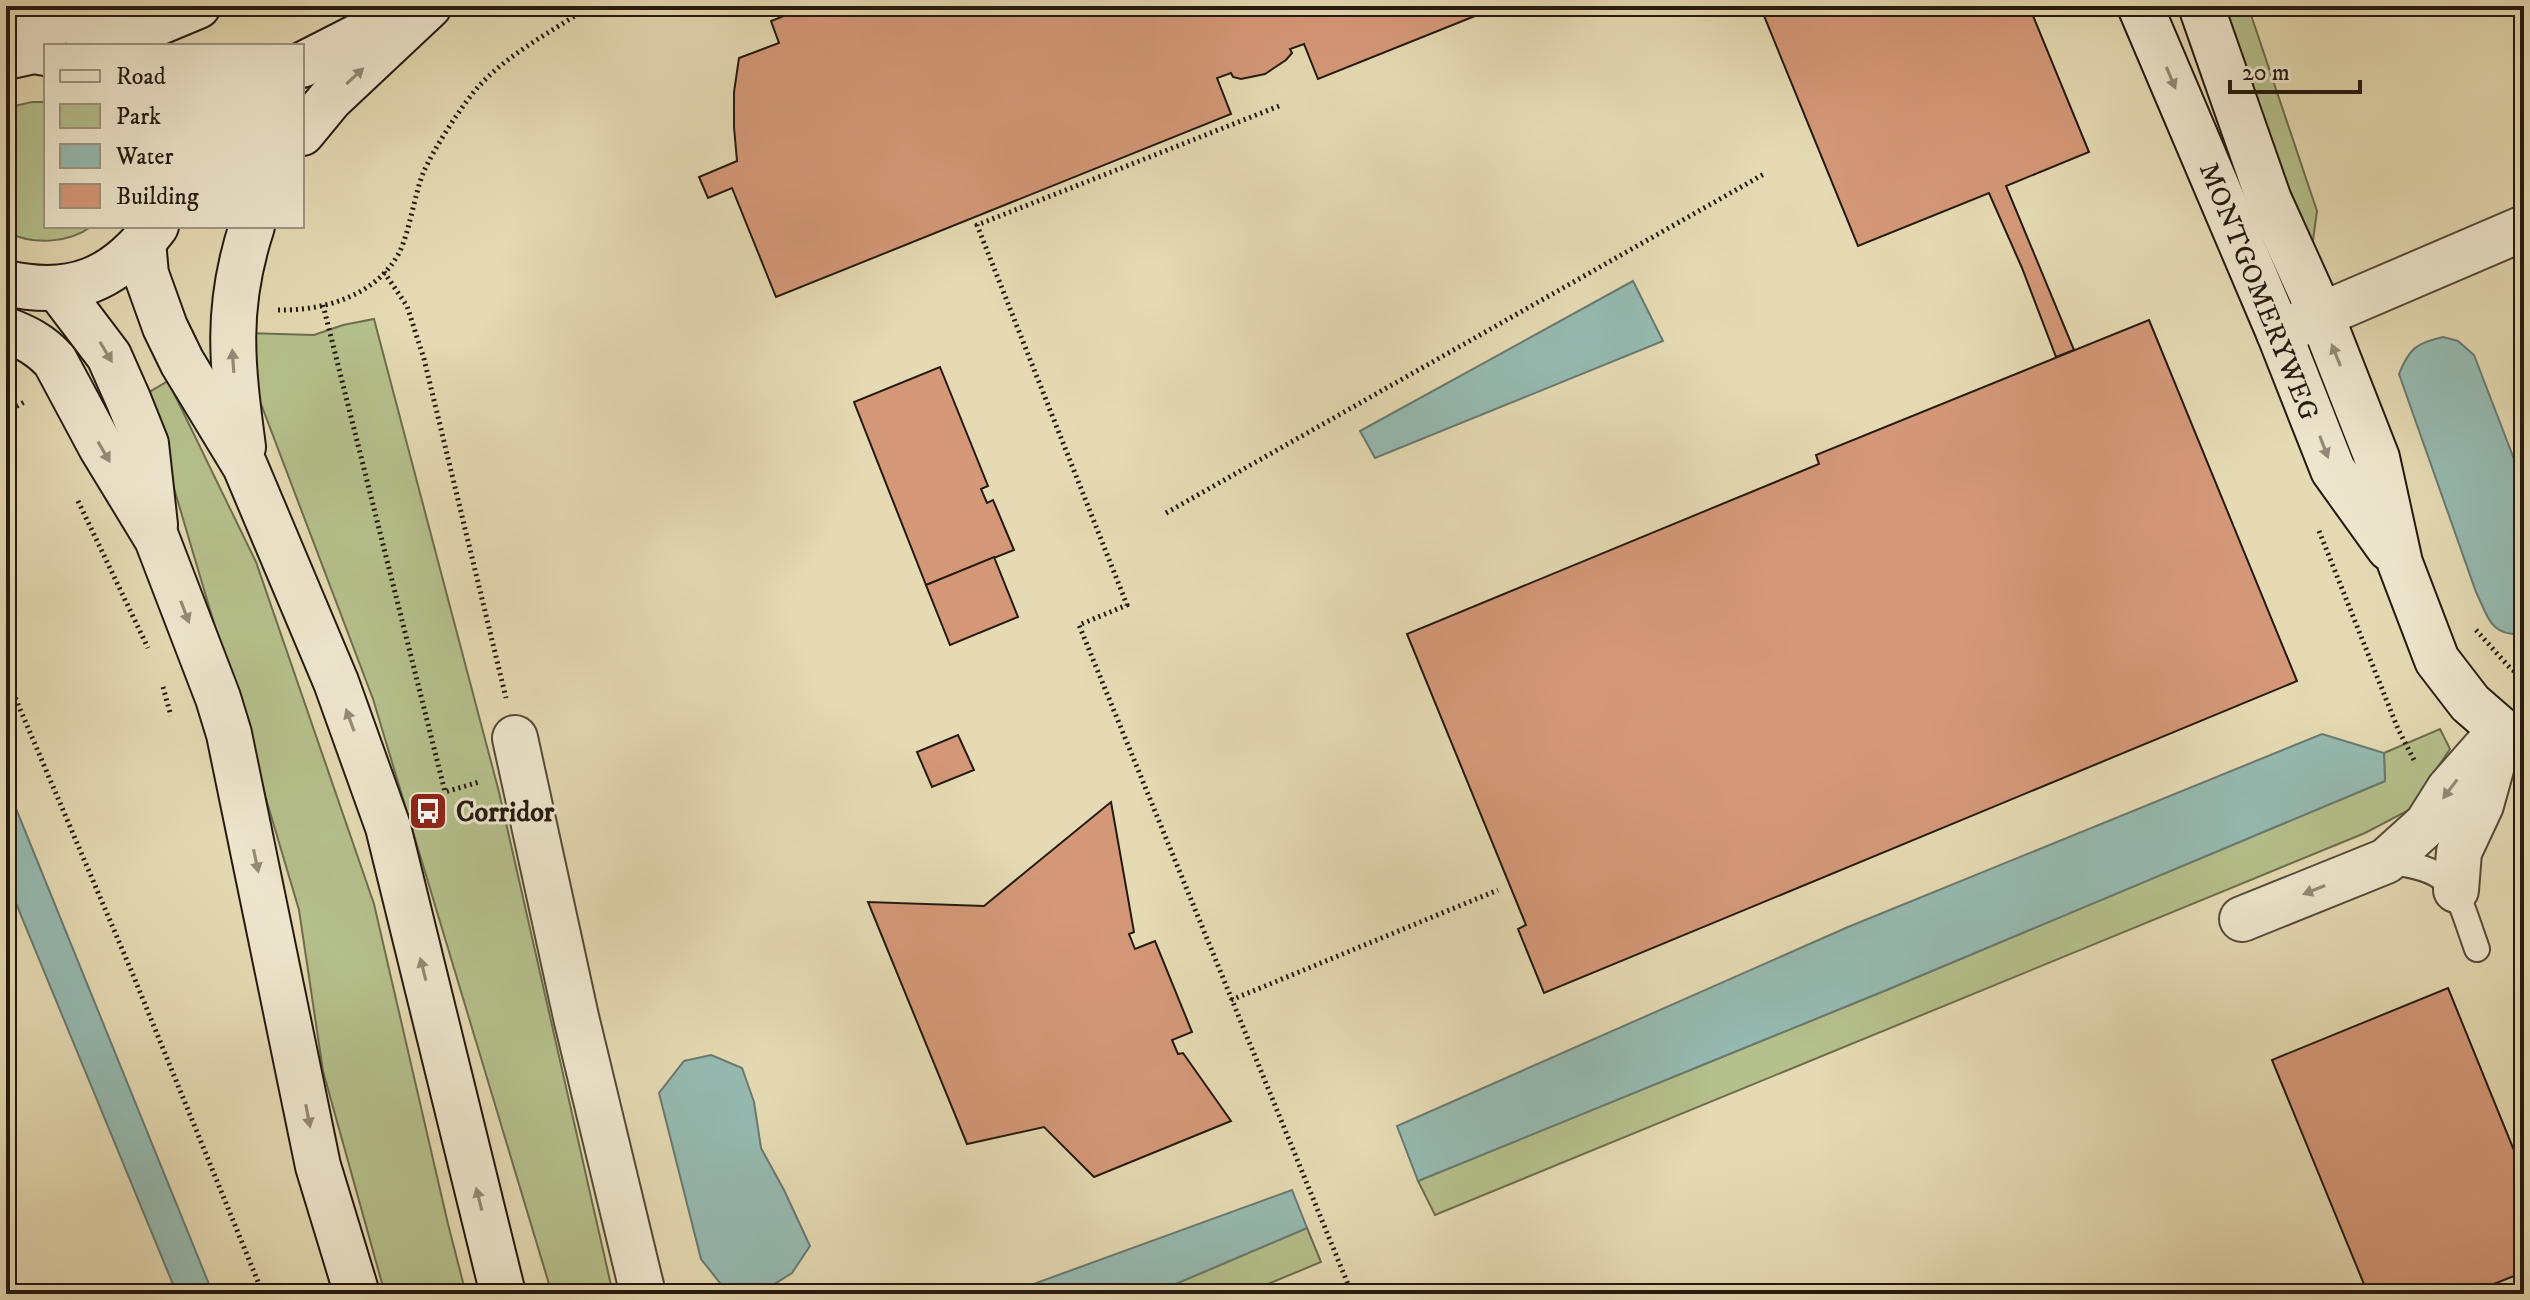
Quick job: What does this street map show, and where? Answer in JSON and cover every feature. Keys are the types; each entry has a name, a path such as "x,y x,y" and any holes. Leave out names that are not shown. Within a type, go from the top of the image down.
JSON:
{"main road":[{"path":"8,25 42,16 67,19 93,26 125,42 198,6"},
{"path":"184,44 213,28 230,6"},
{"path":"304,64 418,6"},
{"path":"304,131 330,99 429,6"},
{"name":"MONTGOMERYWEG","path":"2140,6 2279,333 2333,470 2400,563"},
{"name":"MONTGOMERYWEG","path":"2201,6 2269,200 2321,315 2377,458 2400,563 2437,660 2470,703 2513,736"},
{"path":"8,25 34,51 44,53"},
{"path":"245,466 234,380 233,310 240,262 251,228"},
{"path":"2279,333 2524,228"},
{"path":"6,283 59,290 93,280 122,263 150,234"},
{"path":"150,234 146,274 165,327 182,362 245,466 336,682 388,827 507,1288"},
{"path":"59,290 109,356 133,410 146,444 157,539"},
{"path":"6,330 46,350 157,539 218,698 229,734 318,1166 357,1294"},
{"path":"2242,919 2386,861 2427,824 2449,789 2513,736"},
{"path":"2456,890 2459,852 2513,736"},
{"path":"519,754 576,1017 643,1294"}],"lane":[{"path":"2386,861 2417,865 2437,873 2456,890 2477,949"}],"path":[{"path":"233,310 286,310 333,304 360,293 384,272 399,253 424,171 473,93 500,66 590,6"},
{"path":"1279,106 977,225 1127,605 1079,625 1352,1294"},
{"path":"1166,513 1764,174"},
{"path":"323,305 445,792 519,754 424,359 407,306 384,272"},
{"path":"6,412 65,380"},
{"path":"77,498 150,653"},
{"path":"2319,531 2413,760 2449,789"},
{"path":"2475,630 2511,669 2524,677"},
{"path":"6,676 131,970 263,1294"},
{"path":"161,680 171,716"},
{"path":"1231,1000 1498,890"}],"green space":[{"path":"2222,6 2248,6 2317,211 2311,255"},
{"path":"44,102 44,228 89,228 83,232 61,239 39,241 6,232 6,108"},
{"path":"374,319 499,792 613,1294 552,1294 373,699 247,367 247,333 314,335"},
{"path":"168,381 256,562 374,904 466,1294 385,1294 323,1071 299,910 146,394"},
{"path":"2440,729 2450,749 2409,810 2365,833 1435,1215 1418,1181 1889,989 2385,781 2384,753"},
{"path":"1307,1228 1321,1262 1244,1294 1152,1294"}],"water":[{"path":"1633,281 1663,341 1375,458 1360,431"},
{"path":"2443,337 2458,341 2474,355 2524,485 2524,634 2498,629 2484,610 2399,374 2415,348"},
{"path":"2322,734 2384,753 2385,781 1889,989 1418,1181 1397,1126 1848,927"},
{"path":"6,784 213,1294 177,1294 6,879"},
{"path":"711,1055 742,1068 754,1102 761,1148 810,1246 792,1273 760,1293 727,1292 701,1259 659,1093 684,1061"},
{"path":"1292,1190 1307,1228 1152,1294 1006,1294"}],"building":[{"path":"809,6 1500,6 1318,79 1304,44 1290,49 1292,53 1286,60 1265,74 1241,79 1233,77 1231,73 1217,78 1231,114 776,297 732,188 708,198 699,177 737,161 734,92 739,58 779,43 771,21"},
{"path":"1760,6 2029,6 2089,152 2006,186 2074,350 2056,357 1989,193 1858,246"},
{"path":"2149,320 2297,681 1544,993 1518,929 1526,925 1407,634 1819,464 1816,455"},
{"path":"940,367 988,486 981,489 987,503 993,500 1014,550 926,585 854,402"},
{"path":"994,557 1018,617 950,645 926,585"},
{"path":"958,735 974,770 932,787 917,752"},
{"path":"1111,802 1134,932 1129,934 1135,949 1155,941 1192,1032 1172,1040 1178,1054 1183,1053 1231,1121 1094,1177 1044,1127 967,1144 868,902 984,906"},
{"path":"2448,988 2524,1175 2524,1272 2469,1294 2368,1294 2272,1060"}],"place":[{"name":"Corridor","path":"428,811"}]}
